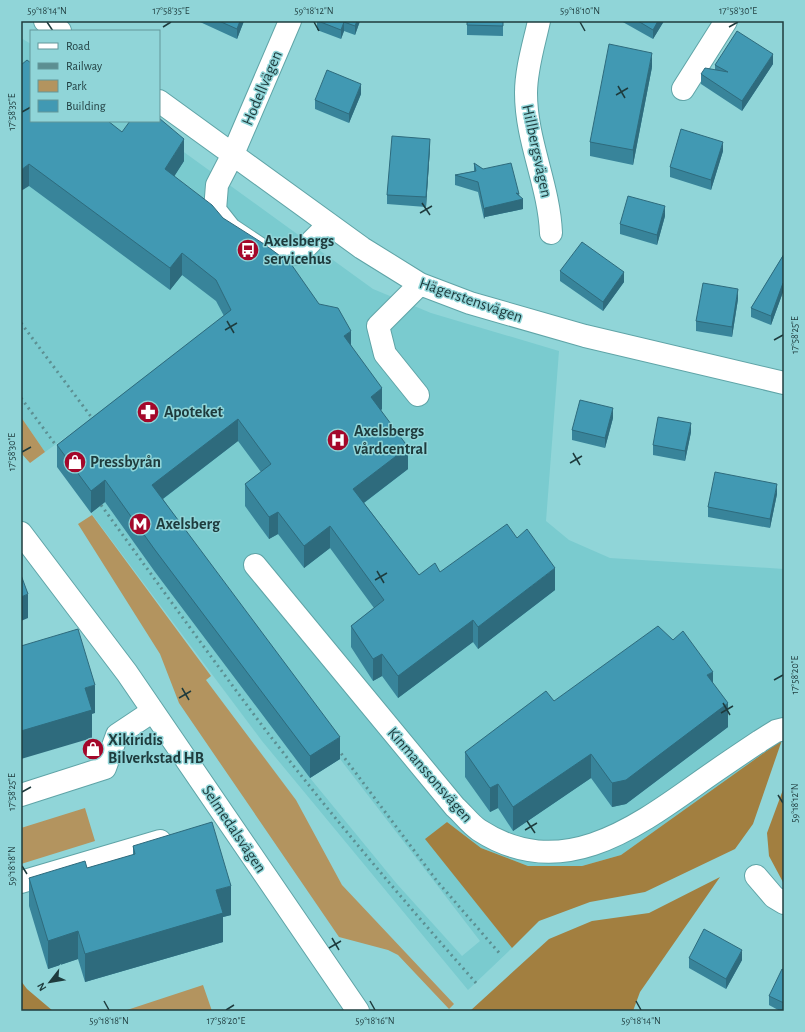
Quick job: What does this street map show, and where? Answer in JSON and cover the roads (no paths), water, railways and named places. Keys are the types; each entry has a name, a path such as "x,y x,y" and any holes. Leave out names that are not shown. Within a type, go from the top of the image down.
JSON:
{"street":[{"path":"45,21 58,30"},
{"name":"Hodellvägen","path":"290,21 233,154 217,185 215,210 230,229 269,255 300,253 329,224"},
{"name":"Hillbergsvägen","path":"539,21 526,92 531,137 546,195 551,233"},
{"path":"683,89 726,21"},
{"name":"Hägerstensvägen","path":"160,102 329,224 420,284 470,303 585,336 782,380"},
{"path":"418,395 385,354 378,326 420,284"},
{"name":"Selmedalsvägen","path":"21,533 127,673 358,1011"},
{"name":"Kinmanssonsvägen","path":"255,565 455,807 479,829 506,843 534,851 559,851 588,847 618,835 655,814 760,741 776,731 784,729"},
{"path":"21,795 105,768 117,735 153,712"},
{"path":"206,828 229,821"},
{"path":"21,882 177,836"},
{"path":"756,876 774,897 784,902"}],"railway":[{"path":"21,323 98,426"},
{"path":"21,398 55,444"},
{"path":"101,505 261,724 366,855 476,983"},
{"path":"334,744 437,881 501,955"}],"place":[{"name":"Axelsbergs servicehus","path":"248,250"},
{"name":"Apoteket","path":"148,412"},
{"name":"Axelsbergs vårdcentral","path":"338,440"},
{"name":"Pressbyrån","path":"75,462"},
{"name":"Axelsberg","path":"140,524"},
{"name":"Xikiridis Bilverkstad HB","path":"93,749"}]}
